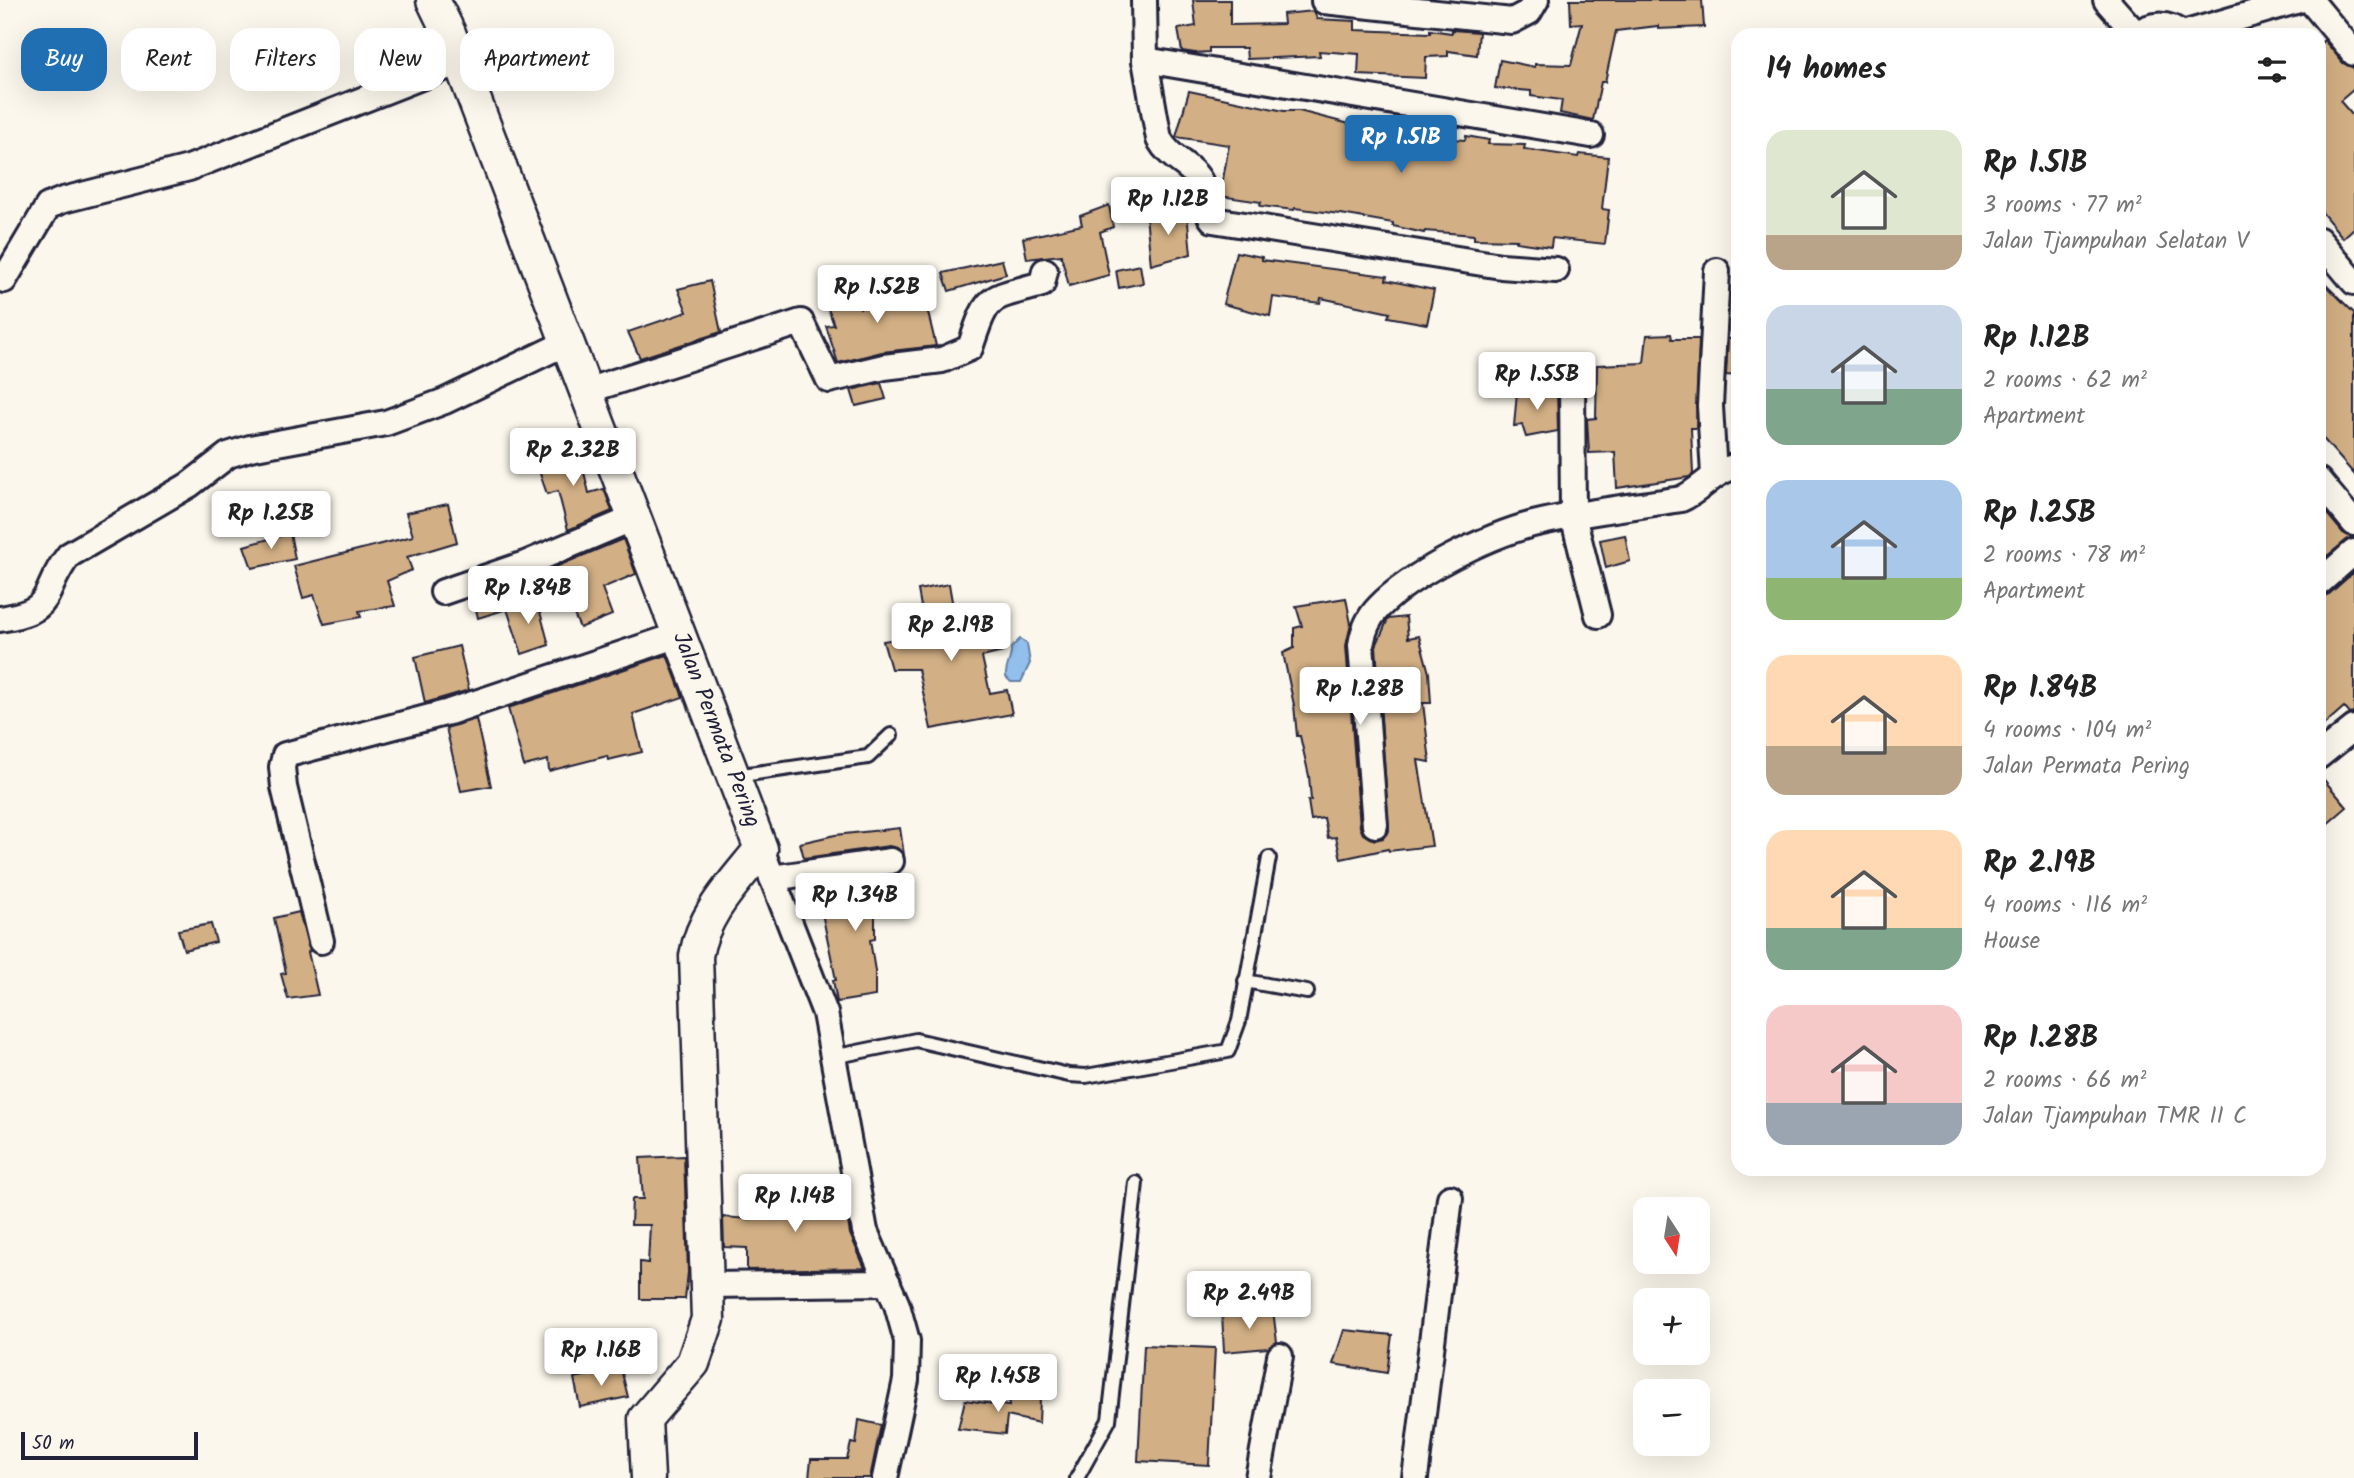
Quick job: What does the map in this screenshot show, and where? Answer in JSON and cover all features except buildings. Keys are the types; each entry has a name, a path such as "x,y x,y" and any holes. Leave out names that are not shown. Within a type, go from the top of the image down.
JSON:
{"street":[{"name":"Jalan Permata Pering","path":"433,0 568,342 825,1013 864,1231 888,1283 907,1341 906,1380 885,1478"},
{"path":"1144,0 1144,60 1159,139 1165,150 1199,179 1208,214 1213,220 1502,266 1556,270"},
{"path":"1324,1 1504,21 1519,19 1529,12 1536,0"},
{"path":"2106,0 2130,28"},
{"path":"2203,28 2299,0"},
{"path":"2310,0 2354,53"},
{"path":"2144,28 2159,25 2174,28"},
{"path":"1144,60 1591,135"},
{"path":"4,280 48,206 189,168 459,62"},
{"path":"2326,248 2354,282"},
{"path":"586,391 801,322 829,380 884,367 942,360 970,348 983,309 991,299 1042,284 1045,271"},
{"path":"1714,475 1710,406 1717,271"},
{"path":"0,619 35,611 49,597 59,568 69,555 189,485 228,455 250,447 386,424 445,401 568,342"},
{"path":"1572,376 1573,516 1598,615"},
{"path":"1375,825 1361,645 1363,632 1377,608 1421,575 1480,543 1531,525 1681,499 1696,492 1723,469 1731,467"},
{"path":"2326,489 2354,523"},
{"path":"443,592 525,564 634,518"},
{"path":"2326,577 2354,552"},
{"path":"321,941 284,787 282,767 285,755 449,712 679,635"},
{"path":"2326,750 2354,728"},
{"path":"648,1478 645,1419 693,1363 708,1319 696,956 706,920 761,849"},
{"path":"772,878 891,861"},
{"path":"1415,1478 1450,1198"},
{"path":"707,1285 888,1283"},
{"path":"1258,1478 1280,1356"}],"lane":[{"path":"734,776 868,757 891,735"},
{"path":"833,1057 916,1040 1069,1075 1086,1076 1228,1051 1239,1021 1269,858"},
{"path":"1245,981 1307,992"},
{"path":"1077,1478 1109,1420 1136,1183"}],"water":[{"path":"1020,639 1027,644 1030,663 1021,682 1011,682 1006,677 1006,669 1011,648"}]}
